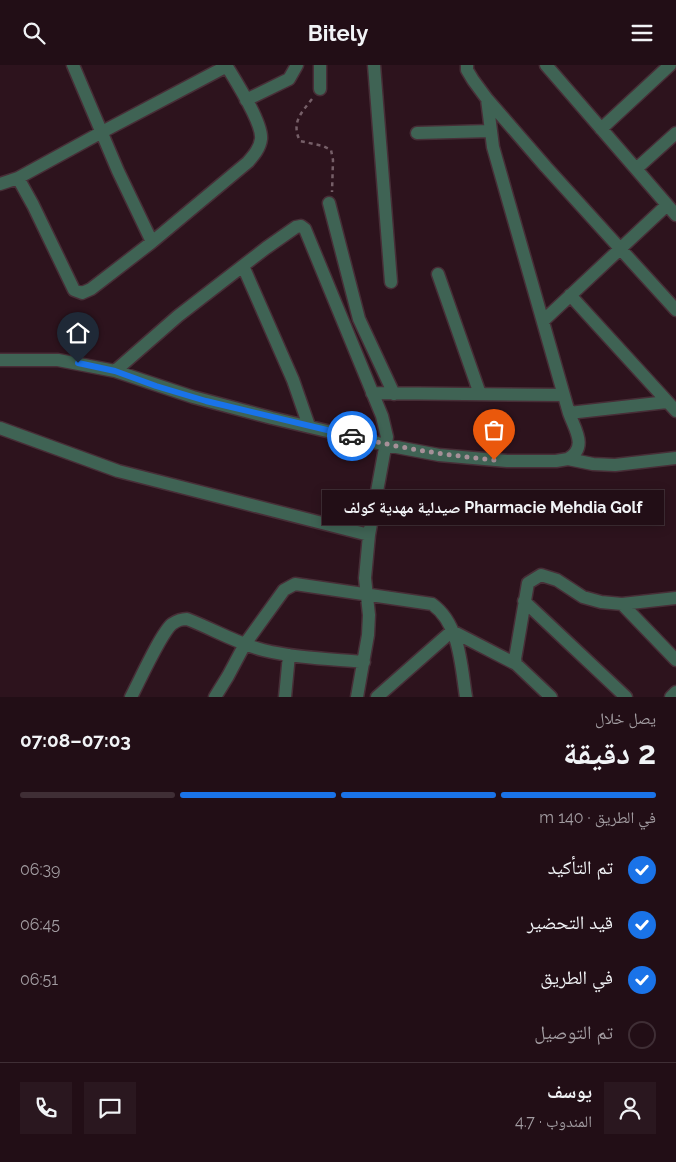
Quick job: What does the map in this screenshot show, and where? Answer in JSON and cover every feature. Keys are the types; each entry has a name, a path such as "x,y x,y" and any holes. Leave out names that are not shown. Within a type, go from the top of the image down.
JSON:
{"street":[{"path":"73,65 152,242"},
{"path":"246,100 289,79 297,65"},
{"path":"320,65 320,89"},
{"path":"374,65 391,281"},
{"path":"467,65 473,80 487,99 676,310"},
{"path":"546,65 676,215"},
{"path":"601,129 670,65"},
{"path":"0,184 18,178 227,66 260,130 261,140 259,149 248,162 152,242 91,289 82,293 74,290 18,178"},
{"path":"487,99 495,156 579,444 576,453 568,459"},
{"path":"417,133 490,131"},
{"path":"636,169 676,133"},
{"path":"329,203 360,319 394,394"},
{"path":"543,321 667,205"},
{"path":"115,371 178,316 243,265 296,227 301,226 305,229 372,393 387,437 368,535 365,578 369,615 358,697"},
{"path":"243,265 293,380 309,426"},
{"path":"438,274 480,394"},
{"path":"570,295 676,411"},
{"path":"0,360 58,360 115,371 193,397 272,418 386,445 439,455 507,461 556,461 568,459 593,464 615,465 676,458"},
{"path":"372,393 564,395"},
{"path":"569,413 667,402"},
{"path":"0,427 118,471 368,535"},
{"path":"516,664 515,659 528,583 541,575 557,579 583,597 622,605 676,599"},
{"path":"215,697 245,644 284,590 295,584 432,604 441,610 457,642 466,697"},
{"path":"524,601 626,697"},
{"path":"622,605 676,660"},
{"path":"131,697 164,635 171,625 179,619 187,619 263,650 289,655 364,662"},
{"path":"452,631 516,664 551,697"},
{"path":"377,697 452,631"},
{"path":"285,697 289,655"},
{"path":"670,697 676,692"}],"path":[{"path":"320,89 300,115 296,133 300,141 323,146 331,150 334,160 332,191 329,203"}],"way so far":[{"path":"352,436 386,445 439,455 494,460"}],"place":[{"name":"Pharmacie Mehdia Golf صيدلية مهدية كولف","path":"494,460"}],"route":[{"path":"78,363 115,371 206,401 352,436"}]}
